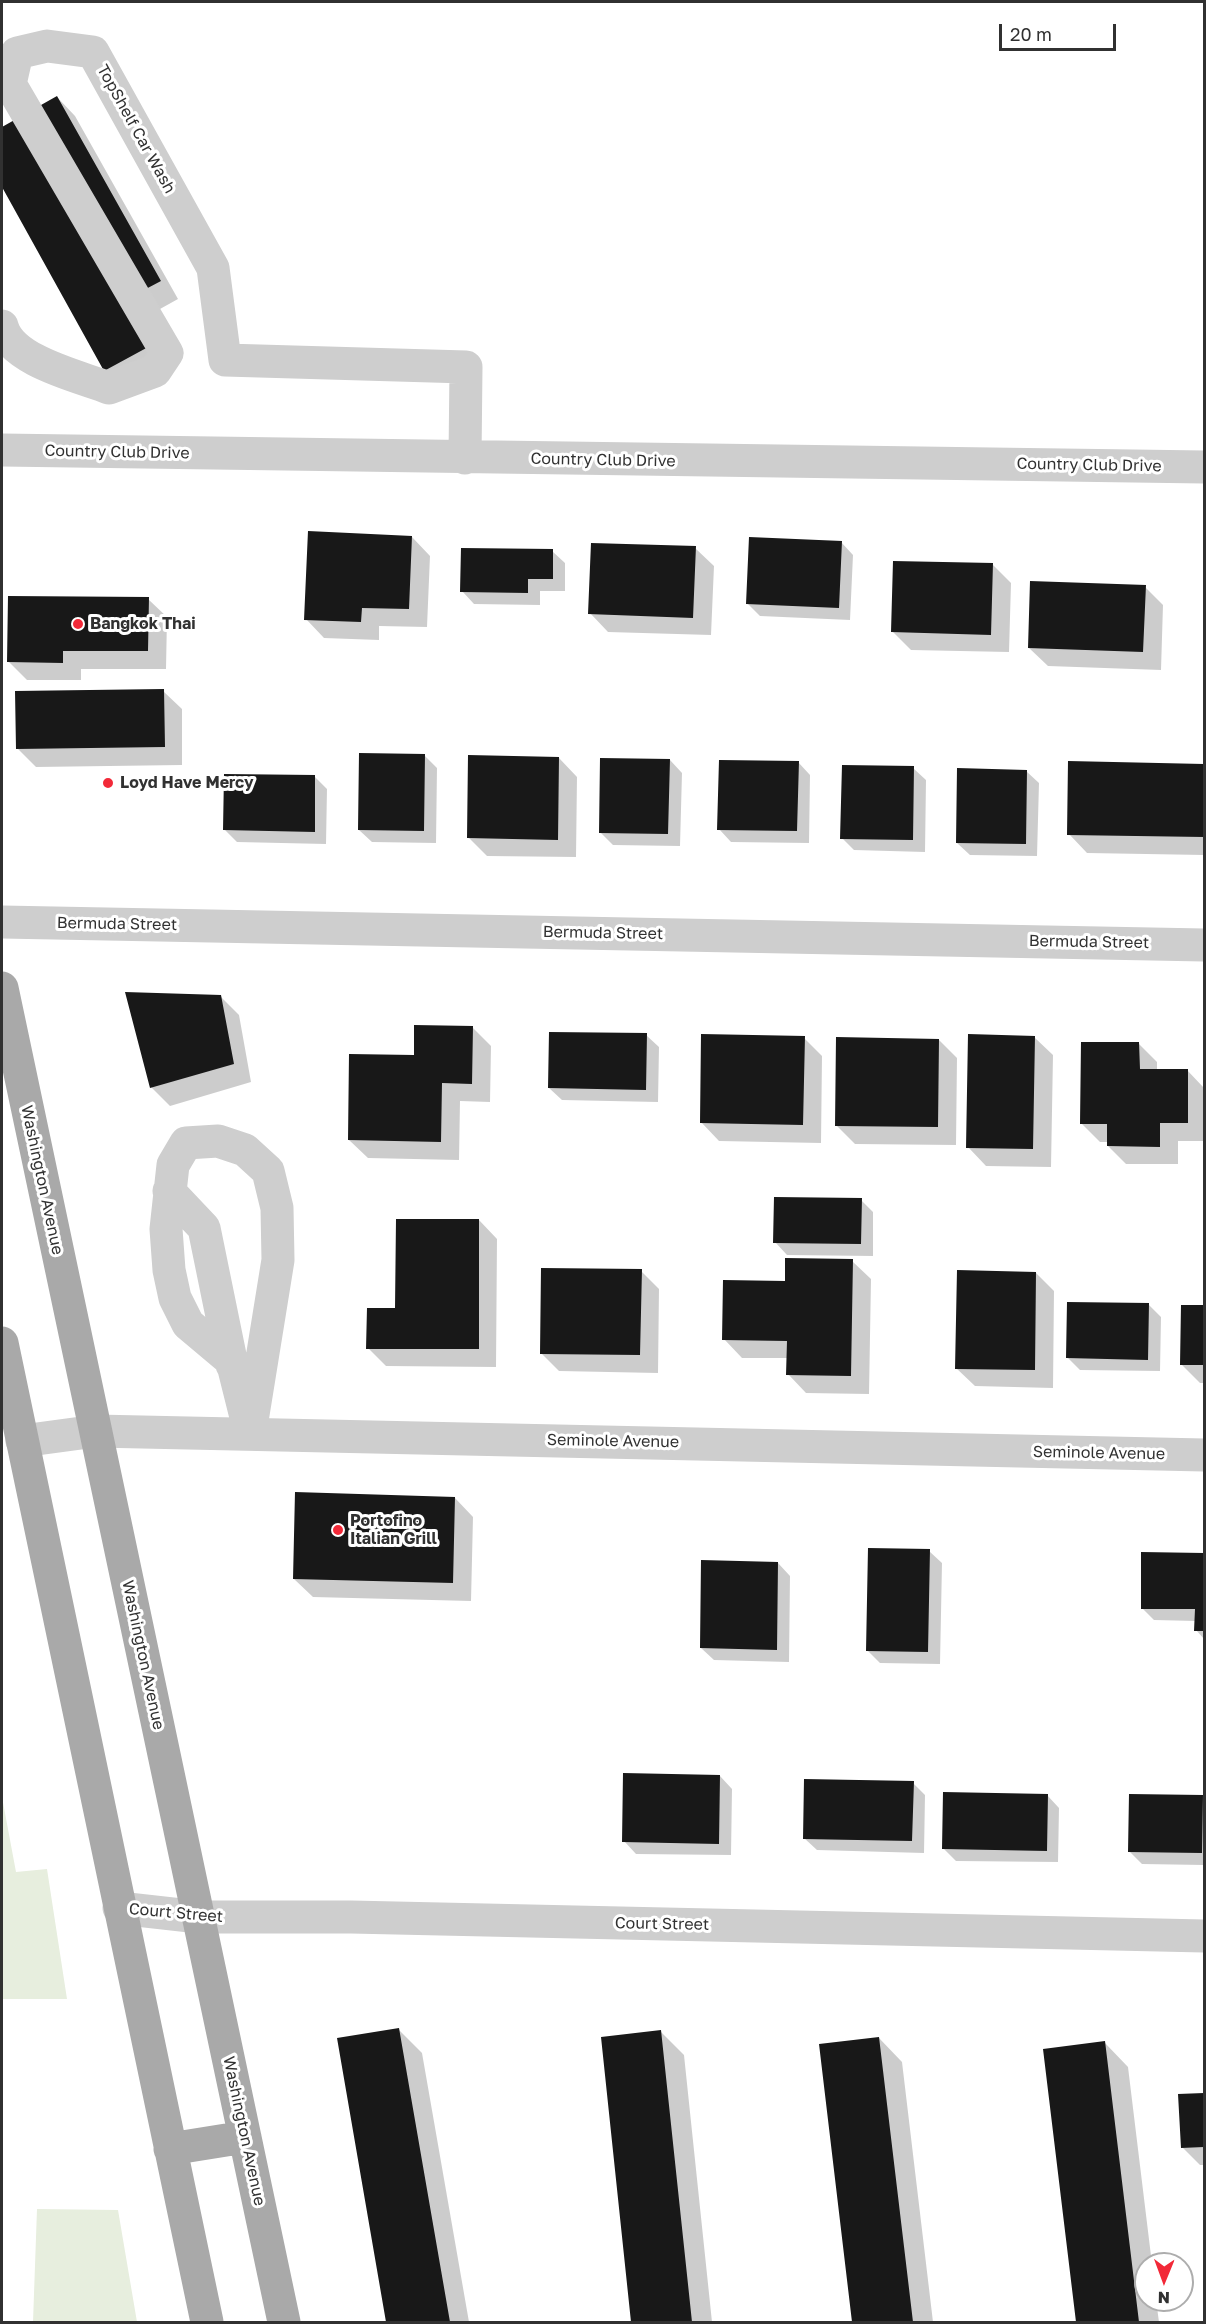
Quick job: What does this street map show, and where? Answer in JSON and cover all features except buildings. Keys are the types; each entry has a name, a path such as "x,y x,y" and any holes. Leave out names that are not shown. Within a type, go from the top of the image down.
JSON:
{"main road":[{"name":"Washington Avenue","path":"2,988 284,2322"},
{"path":"2,1343 207,2322"},
{"path":"170,2149 245,2137"}],"street":[{"name":"TopShelf Car Wash","path":"2,326 3,333 22,354 109,388 155,371 168,353 10,84 17,53 47,46 93,52 213,268 225,360 466,367 465,458"},
{"name":"Country Club Drive","path":"2,450 1204,467"},
{"name":"Bermuda Street","path":"2,922 1204,945"},
{"path":"232,1365 188,1324 175,1298 169,1270 166,1229 169,1191 173,1165 186,1143 218,1141 244,1150 268,1171 277,1208 278,1260 250,1433"},
{"path":"169,1191 204,1228 232,1365 250,1433"},
{"name":"Seminole Avenue","path":"22,1441 96,1431 1204,1455"},
{"name":"Court Street","path":"119,1908 199,1917 363,1918 1204,1936"}],"green space":[{"path":"2,1797 16,1872 47,1869 67,1999 2,1999"},
{"path":"37,2209 118,2210 137,2322 33,2322"}],"place":[{"name":"Bangkok Thai","path":"78,624"},
{"name":"Loyd Have Mercy","path":"108,783"},
{"name":"Portofino Italian Grill","path":"338,1530"}]}
